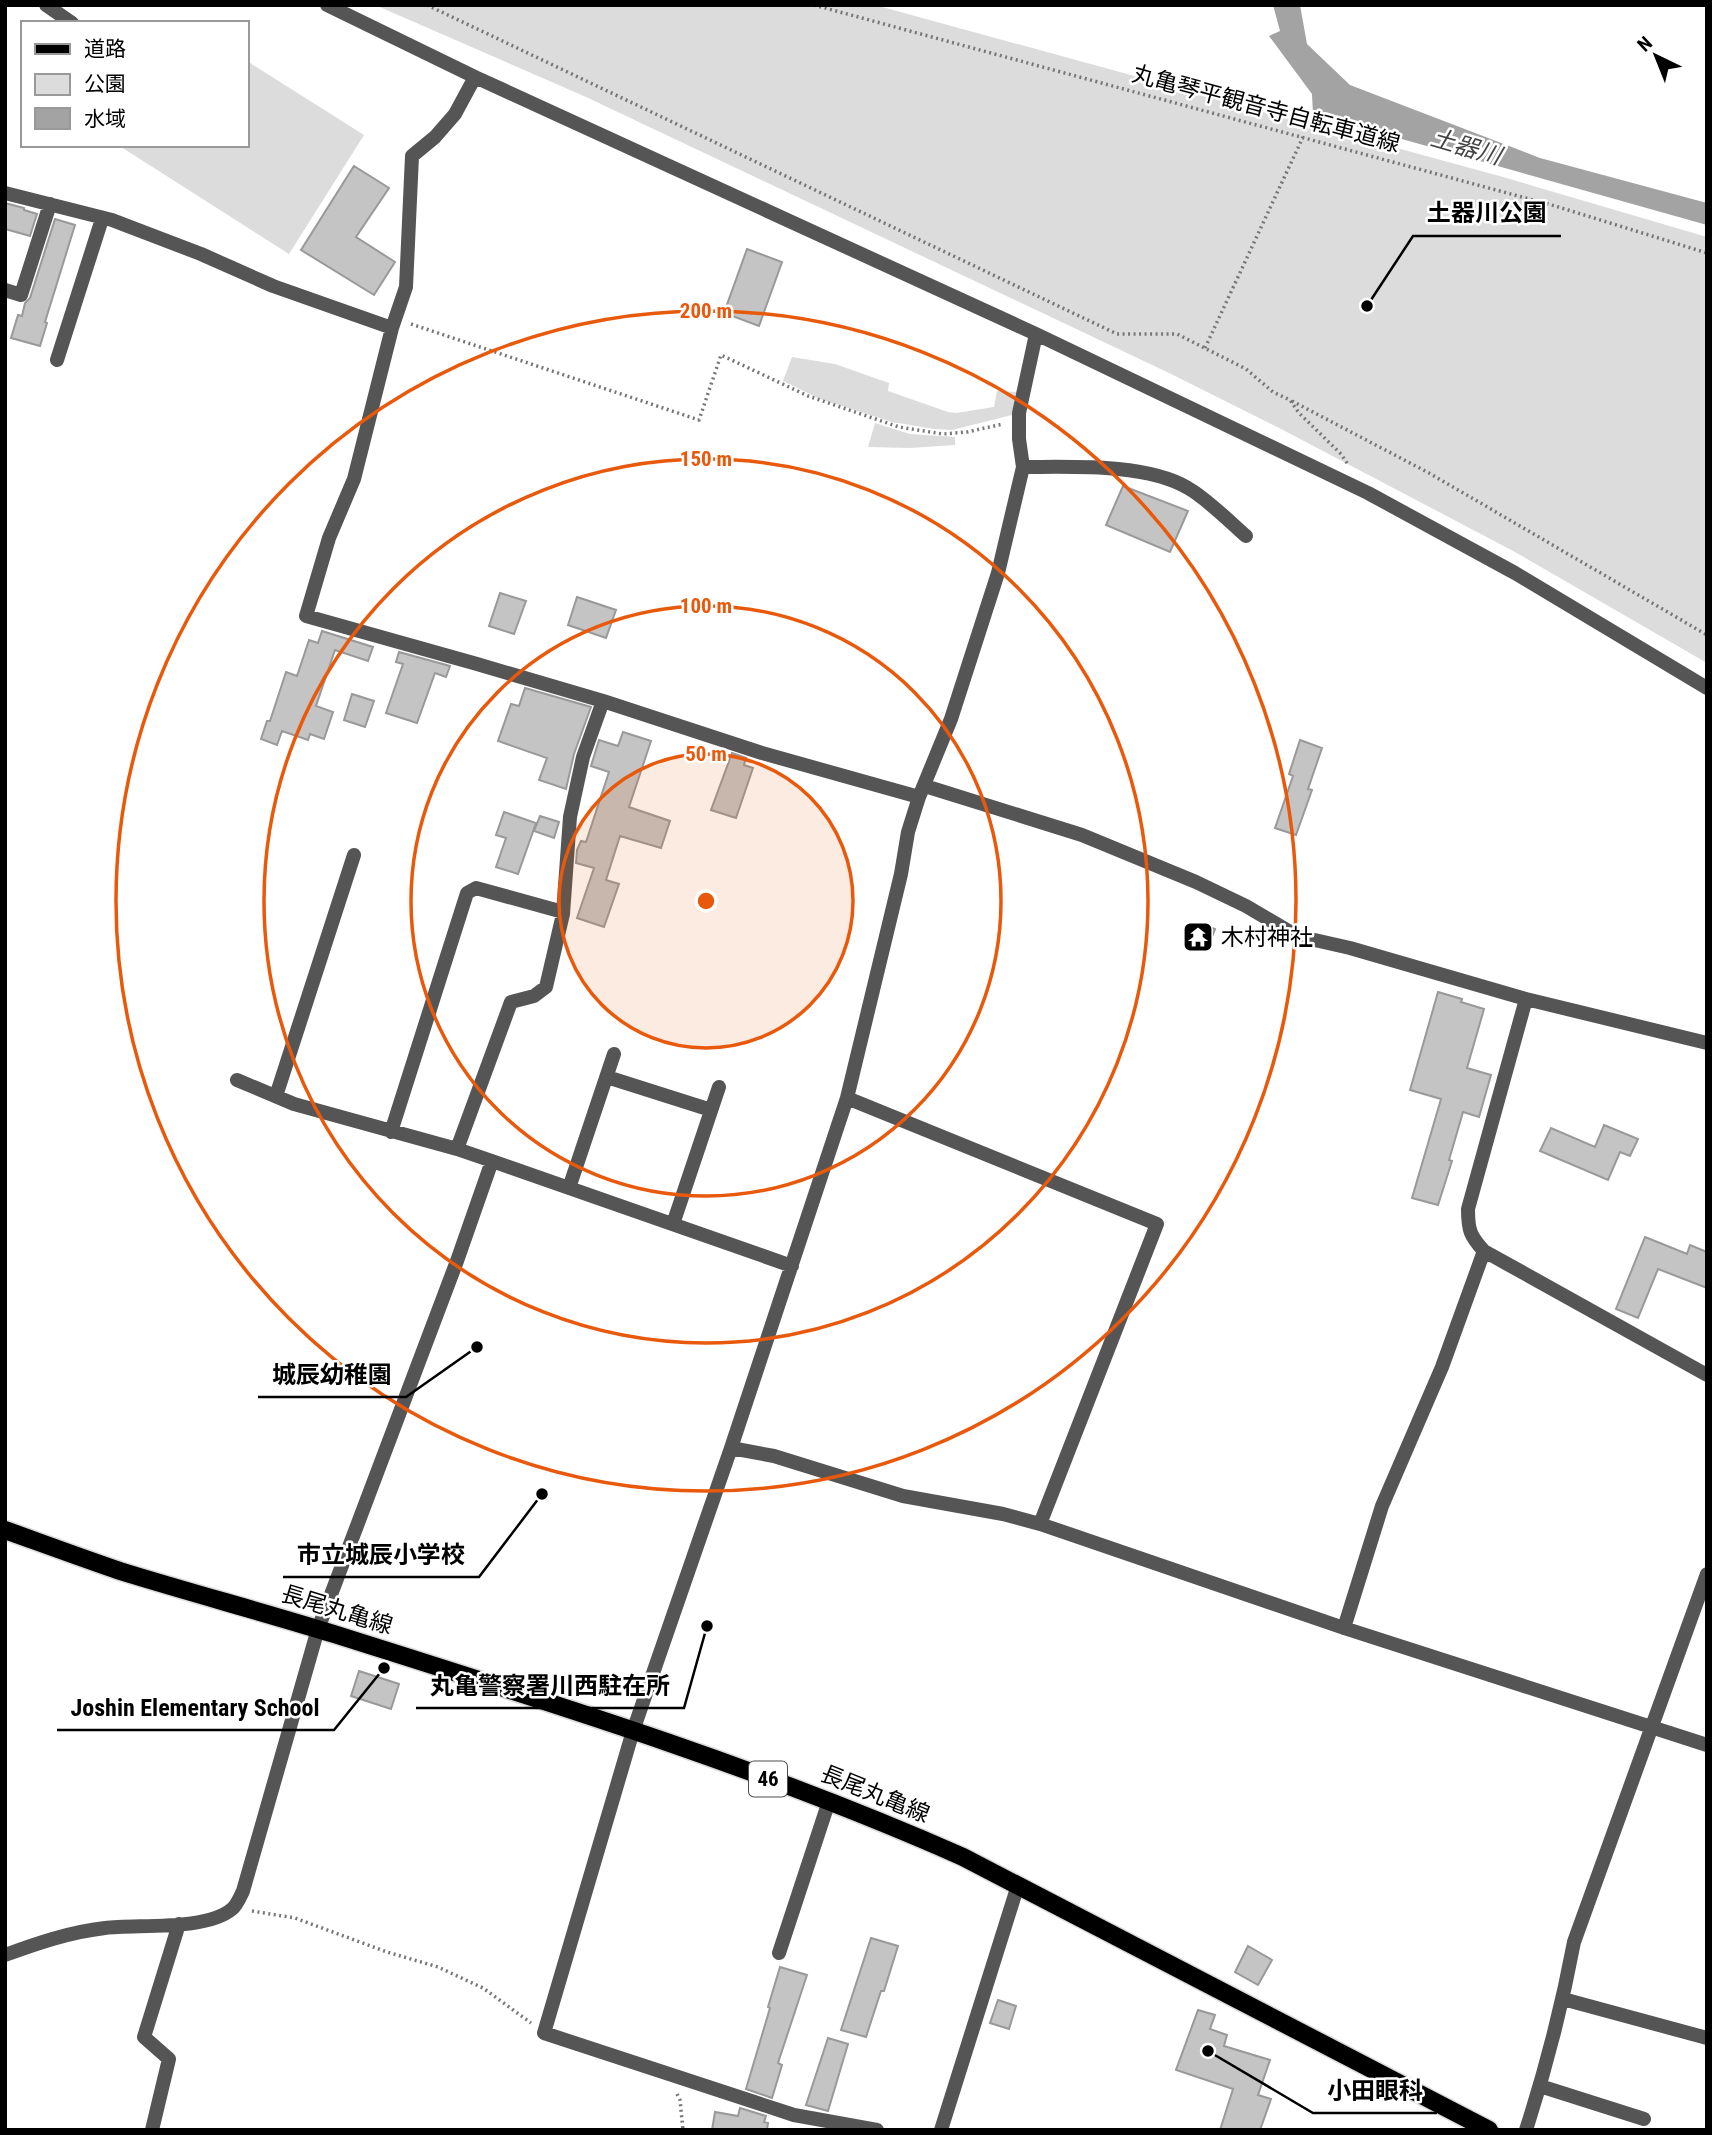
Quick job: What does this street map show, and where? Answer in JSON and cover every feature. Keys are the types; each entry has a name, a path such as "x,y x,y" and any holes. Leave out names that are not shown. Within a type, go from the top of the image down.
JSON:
{"main road":[{"name":"長尾丸亀線","path":"5,1530 120,1571 318,1629 633,1731 829,1801 919,1837 1018,1885 1489,2130"}],"street":[{"path":"46,5 69,21"},
{"path":"327,5 475,77 1037,334 1368,493 1515,573 1707,688"},
{"path":"475,77 455,114 435,137 412,156 406,287 392,328 354,479 329,538 306,616 603,701 762,753 922,791 1095,841 1246,905 1297,936 1350,948 1525,999 1707,1043"},
{"path":"5,193 113,220 201,254 273,286 392,328"},
{"path":"5,290 21,295 50,204"},
{"path":"57,360 102,219"},
{"path":"877,2130 794,2115 544,2033 633,1731 732,1448 847,1098 901,874 908,832 951,719 998,573 1023,467 1019,421 1037,334"},
{"path":"1023,467 1074,467 1158,475 1189,488 1247,536"},
{"path":"457,1149 511,1002 534,996 546,987 563,912 570,817 583,757 603,701"},
{"path":"275,1096 354,855"},
{"path":"391,1132 467,893 476,888 563,912"},
{"path":"1525,999 1468,1209 1468,1225 1472,1238 1484,1251 1707,1375"},
{"path":"569,1188 614,1054"},
{"path":"607,1077 711,1110"},
{"path":"237,1080 294,1104 457,1149 792,1266"},
{"path":"673,1224 719,1087"},
{"path":"847,1098 1157,1224 1040,1524"},
{"path":"5,1955 60,1936 105,1928 201,1922 222,1916 233,1908 243,1891 318,1629 492,1161"},
{"path":"1344,1628 1382,1506 1442,1367 1484,1251"},
{"path":"732,1448 774,1456 903,1496 1003,1514 1040,1524 1344,1628 1707,1745"},
{"path":"1526,2130 1563,1999 1574,1942 1707,1574"},
{"path":"779,1953 829,1801"},
{"path":"941,2130 1018,1885"},
{"path":"152,2130 169,2059 144,2037 179,1924"},
{"path":"1563,1999 1707,2038"},
{"path":"1540,2086 1644,2119"}],"path":[{"path":"427,5 1117,334 1177,334 1246,369 1273,392 1429,473 1707,635"},
{"name":"丸亀琴平観音寺自転車道線","path":"814,5 1555,206 1707,253"},
{"path":"1205,348 1304,137"},
{"path":"392,328 404,322 428,328 699,420 721,355 808,396 899,427 943,434 1019,421"},
{"path":"1290,400 1299,413 1341,454 1368,493"},
{"path":"233,1908 295,1918 387,1952 438,1967 483,1988 544,2033"}],"green space":[{"path":"375,5 875,5 1503,177 1707,237 1707,663 1515,552 1167,372 586,97"},
{"path":"248,62 364,135 289,254 121,147 248,147"},
{"path":"792,357 835,364 889,383 888,391 948,412 994,407 997,391 1016,392 1012,415 952,430 892,422 820,399 783,381"},
{"path":"875,423 910,434 955,437 955,445 868,447"}],"water":[{"name":"土器川","path":"1273,5 1300,5 1307,44 1350,85 1540,158 1707,203 1707,225 1313,114 1312,94 1269,36 1280,31"}],"building":[{"path":"354,166 389,188 356,237 395,262 374,295 301,250"},
{"path":"5,203 37,214 30,236 5,229"},
{"path":"55,219 75,225 40,346 11,338 18,315 22,316 25,303 30,298"},
{"path":"747,249 782,262 759,326 724,313"},
{"path":"1123,486 1188,511 1170,552 1106,525"},
{"path":"500,593 526,601 514,634 489,626"},
{"path":"577,597 616,610 606,638 568,625"},
{"path":"322,631 373,647 368,661 335,650 316,706 333,712 324,739 310,734 308,740 282,731 277,745 261,739 267,721 270,721 286,672 297,676 309,640 318,643"},
{"path":"399,652 450,666 446,677 435,673 417,723 386,713 403,664 396,662"},
{"path":"525,688 591,707 574,754 566,789 539,780 547,758 498,741 511,704 519,706"},
{"path":"352,694 374,701 365,727 344,720"},
{"path":"623,732 651,741 629,807 670,821 661,848 620,836 606,880 619,884 604,927 577,918 594,868 576,863 577,850 581,841 586,842 609,772 591,766 599,740 618,746"},
{"path":"1300,740 1322,748 1308,789 1312,790 1296,835 1275,828 1293,776 1289,774"},
{"path":"732,753 746,758 744,765 753,768 736,818 711,810"},
{"path":"504,812 536,823 518,874 496,867 506,838 496,835"},
{"path":"540,816 559,822 554,838 534,831"},
{"path":"1199,923 1215,929 1208,947 1192,941"},
{"path":"1438,992 1484,1009 1467,1068 1491,1075 1479,1117 1463,1112 1438,1205 1412,1198 1441,1099 1410,1090"},
{"path":"1604,1125 1638,1139 1630,1156 1620,1152 1608,1180 1540,1151 1551,1128 1595,1147"},
{"path":"1645,1237 1687,1254 1690,1245 1707,1252 1707,1288 1658,1269 1638,1318 1616,1309"},
{"path":"359,1671 399,1684 391,1709 351,1696"},
{"path":"871,1938 898,1946 866,2037 841,2030"},
{"path":"1248,1946 1272,1960 1258,1985 1235,1972"},
{"path":"780,1967 807,1975 778,2063 782,2065 772,2098 746,2089"},
{"path":"998,2000 1016,2006 1009,2029 990,2023"},
{"path":"1198,2010 1215,2015 1210,2029 1227,2035 1224,2046 1270,2060 1258,2095 1271,2099 1260,2130 1220,2130 1233,2089 1176,2070"},
{"path":"828,2038 848,2044 828,2111 806,2105"},
{"path":"740,2108 766,2116 764,2122 768,2123 767,2130 712,2130 715,2112 738,2116"}],"place":[{"name":"土器川公園","path":"1367,306"},
{"name":"木村神社","path":"1198,937"},
{"name":"城辰幼稚園","path":"477,1347"},
{"name":"市立城辰小学校","path":"542,1494"},
{"name":"丸亀警察署川西駐在所","path":"707,1626"},
{"name":"Joshin Elementary School","path":"384,1668"},
{"name":"小田眼科","path":"1208,2051"}]}
